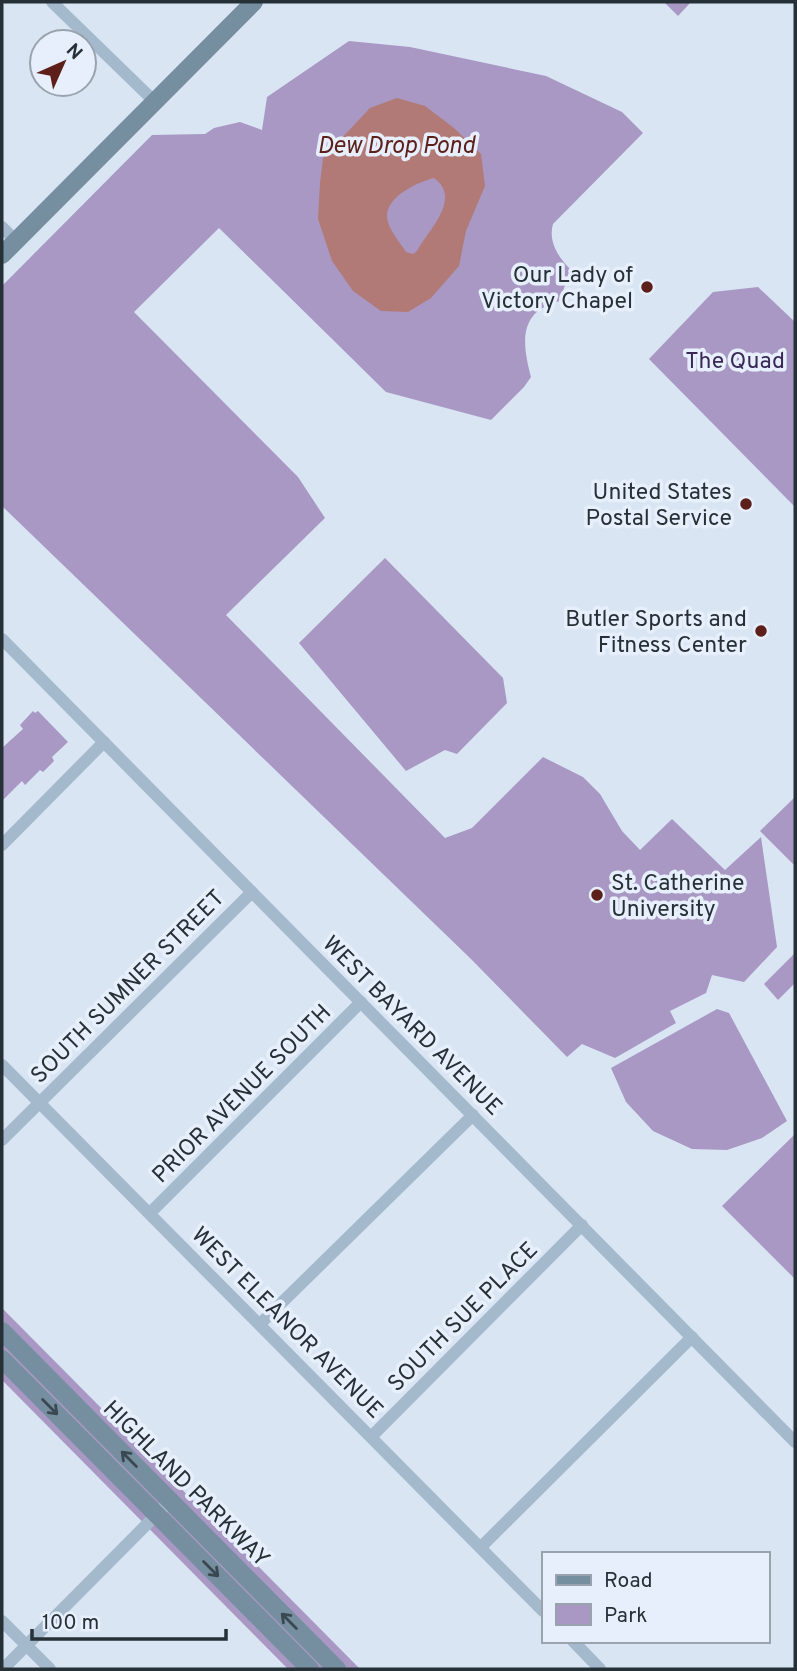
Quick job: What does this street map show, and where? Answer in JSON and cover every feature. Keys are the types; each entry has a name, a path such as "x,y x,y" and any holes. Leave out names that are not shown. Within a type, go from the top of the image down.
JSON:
{"street":[{"path":"52,2 155,102"},
{"path":"2,255 254,2"},
{"path":"2,227 16,241"},
{"name":"WEST BAYARD AVENUE","path":"2,639 795,1442"},
{"path":"2,845 104,742"},
{"name":"SOUTH SUMNER STREET","path":"2,1140 252,892"},
{"name":"PRIOR AVENUE SOUTH","path":"150,1213 361,1002"},
{"name":"WEST ELEANOR AVENUE","path":"2,1065 542,1610"},
{"path":"260,1324 472,1115"},
{"name":"SOUTH SUE PLACE","path":"372,1436 582,1225"},
{"name":"HIGHLAND PARKWAY","path":"2,1331 337,1669"},
{"path":"481,1547 692,1337"},
{"name":"HIGHLAND PARKWAY","path":"2,1359 310,1669"},
{"path":"3,1669 170,1501"},
{"path":"2,1621 50,1669"},
{"path":"575,1643 600,1669"}],"green space":[{"path":"664,2 691,2 678,16"},
{"path":"349,41 410,47 546,76 622,112 643,133 553,224 555,248 570,269 560,301 536,312 526,330 526,352 531,377 524,387 491,420 386,392 219,228 134,312 298,477 325,518 226,615 445,838 472,828 543,757 583,777 600,794 622,831 640,850 672,819 725,870 761,837 777,947 744,982 712,975 706,993 670,1011 676,1023 615,1058 582,1044 567,1057 471,959 2,506 2,286 152,135 205,134 214,128 240,122 262,130 267,97"},
{"name":"The Quad","path":"758,287 795,322 795,507 649,359 713,292"},
{"path":"385,558 503,678 507,703 457,754 445,750 406,771 299,643"},
{"path":"33,711 38,711 68,742 52,757 54,761 43,772 40,770 25,785 22,781 2,801 2,748 23,729 20,725"},
{"path":"794,798 795,863 793,864 760,831"},
{"path":"795,953 795,983 778,1000 764,984"},
{"path":"717,1009 729,1013 787,1121 762,1138 727,1150 692,1149 653,1131 626,1102 611,1068"},
{"path":"795,1134 795,1279 722,1206"},
{"path":"2,1308 360,1669 288,1669 2,1380"}],"water":[{"name":"Dew Drop Pond","path":"397,98 425,106 454,128 481,154 485,186 466,231 459,266 431,298 408,312 381,311 353,291 332,261 318,219 323,158 370,108","holes":["434,178 442,186 445,195 440,215 417,251 413,254 406,252 389,225 388,209 404,191 420,183"]}],"place":[{"name":"Our Lady of Victory Chapel","path":"647,287"},
{"name":"United States Postal Service","path":"746,504"},
{"name":"Butler Sports and Fitness Center","path":"761,631"},
{"name":"St. Catherine University","path":"597,895"}]}
